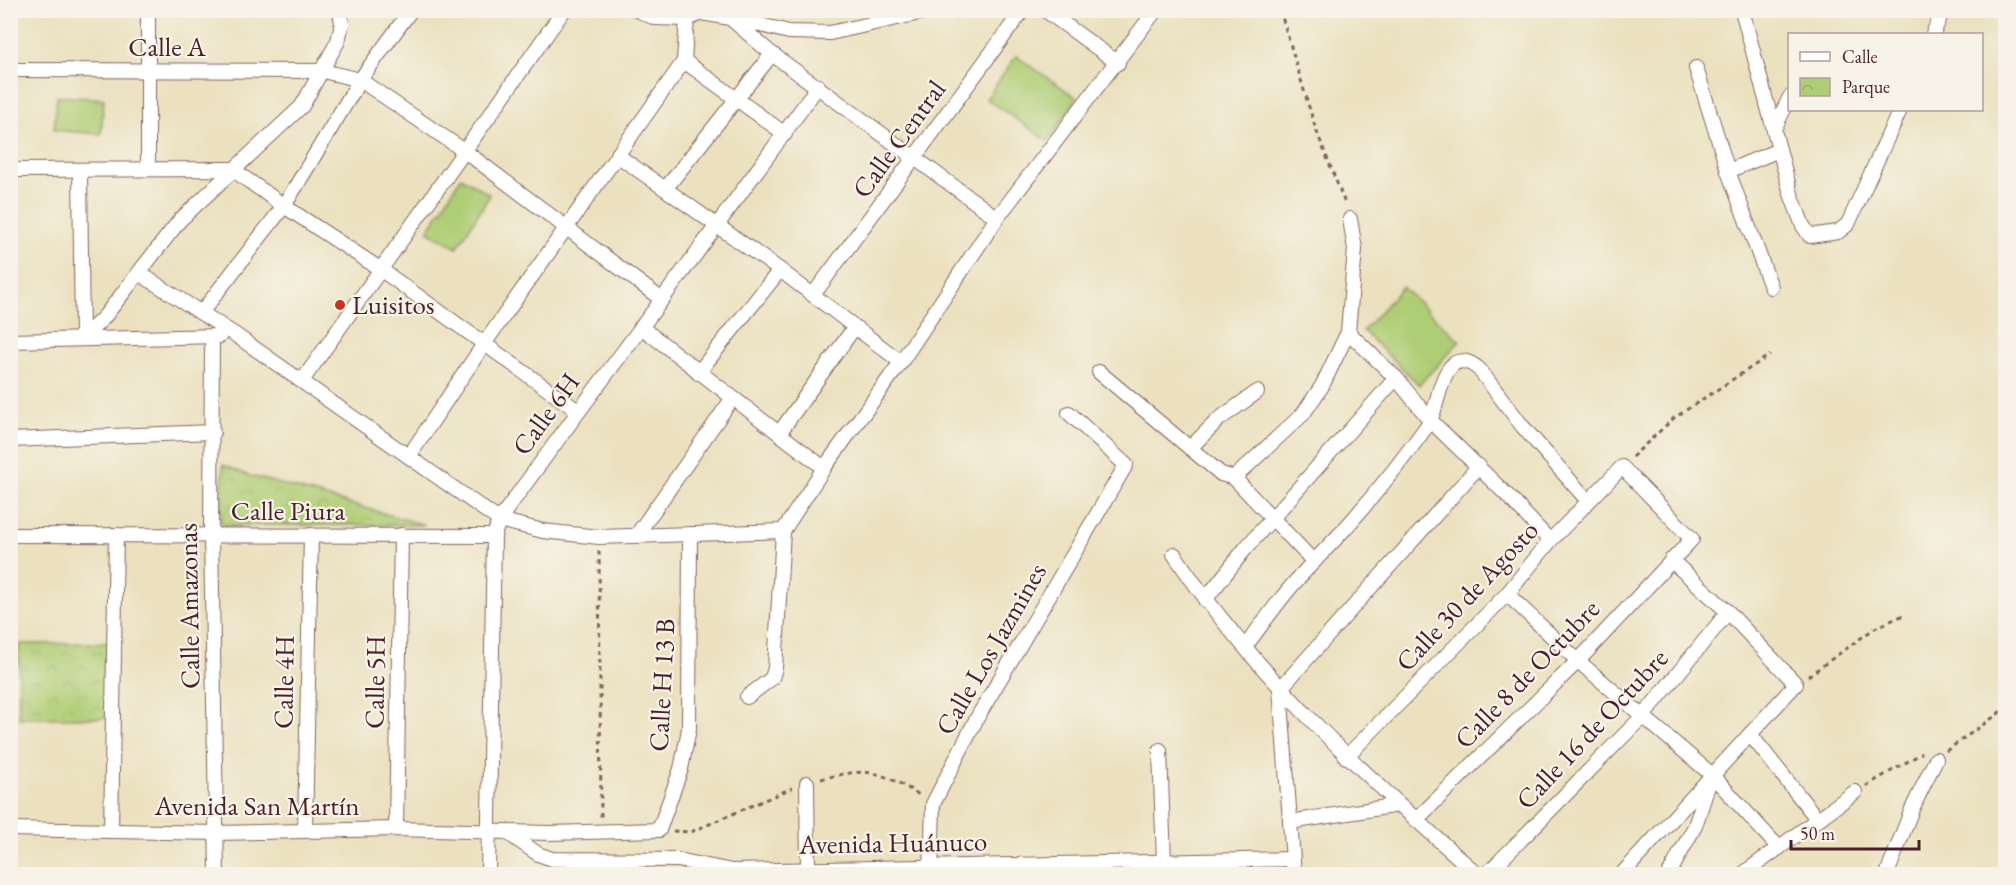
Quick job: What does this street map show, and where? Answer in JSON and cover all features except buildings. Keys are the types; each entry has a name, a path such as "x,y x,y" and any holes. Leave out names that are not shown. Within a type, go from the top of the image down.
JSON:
{"street":[{"path":"148,10 150,70 148,169"},
{"path":"82,339 105,316 180,220 302,106 338,41 342,24 340,10"},
{"path":"201,313 284,207 360,80 411,10"},
{"path":"302,381 466,152 564,10"},
{"path":"637,10 655,18 687,19 702,13 789,32 830,33 901,14 933,10"},
{"name":"Calle Central","path":"813,295 1023,10"},
{"path":"1045,10 1118,63"},
{"path":"747,697 772,678 775,668 783,531 824,468 901,362 997,218 1118,63 1156,10"},
{"path":"1742,10 1791,194 1803,226 1810,236 1838,232 1848,224 1900,111"},
{"path":"1933,33 1943,10"},
{"path":"730,18 772,54 997,218"},
{"path":"409,456 565,227 684,61 687,19"},
{"path":"666,189 772,54"},
{"path":"684,61 737,97 784,134"},
{"path":"1696,68 1728,171 1771,287"},
{"name":"Calle A","path":"10,70 323,71 360,80"},
{"path":"360,80 466,152 661,298"},
{"name":"Calle 6H","path":"488,874 494,536 498,520 661,298 719,227 818,86"},
{"path":"1774,129 1788,102"},
{"path":"1728,171 1779,150"},
{"path":"617,155 780,270 901,362"},
{"path":"10,170 232,169 284,207 380,269 578,411"},
{"path":"80,170 82,339"},
{"path":"1234,478 1303,414 1322,386 1348,332 1355,249 1350,219"},
{"path":"698,373 780,270"},
{"path":"139,273 237,336 498,520 543,531 599,537 783,531"},
{"path":"641,327 824,468"},
{"path":"780,432 854,328"},
{"path":"1348,332 1396,378 1431,420 1479,466 1550,541"},
{"path":"10,341 237,336"},
{"name":"Calle Amazonas","path":"212,337 211,535 217,874"},
{"path":"1245,647 1290,588 1350,522 1431,420 1439,387 1450,367 1460,362 1470,362 1588,501"},
{"path":"1099,372 1221,474 1234,478 1314,562"},
{"path":"1205,600 1272,518 1396,378"},
{"path":"1190,448 1218,420 1257,392"},
{"path":"636,536 732,399"},
{"name":"Calle Los Jazmines","path":"931,870 933,804 977,718 1126,465 1069,412"},
{"path":"10,440 213,432"},
{"path":"1294,874 1280,689 1479,466"},
{"name":"Calle 30 de Agosto","path":"1346,757 1507,594 1550,541 1622,466"},
{"name":"Calle 8 de Octubre","path":"1416,820 1578,661 1692,539 1622,466"},
{"path":"111,831 116,535"},
{"name":"Calle H 13 B","path":"656,831 662,828 681,769 689,729 690,535"},
{"name":"Calle Piura","path":"11,536 494,536"},
{"name":"Calle 4H","path":"305,830 312,536"},
{"name":"Calle 5H","path":"396,829 402,536"},
{"path":"1174,554 1205,600 1280,689 1346,757 1477,874"},
{"path":"1622,874 1671,824 1711,774 1797,684 1728,612 1671,560"},
{"path":"1507,594 1578,661 1711,774 1779,848"},
{"name":"Calle 16 de Octubre","path":"1487,874 1644,715 1728,612"},
{"path":"1750,734 1818,820"},
{"path":"1160,750 1164,862"},
{"path":"1887,874 1912,809 1936,759"},
{"path":"1669,874 1695,826 1711,774"},
{"path":"807,783 808,869"},
{"path":"1743,874 1855,792"},
{"path":"1290,822 1399,805"},
{"name":"Avenida San Martín","path":"10,829 217,833 396,829 601,833 656,831"},
{"name":"Avenida Huánuco","path":"503,830 538,854 552,859 678,860 732,873 808,869 839,871 1100,869 1164,862 1190,868 1293,859"}],"path":[{"path":"1280,10 1315,127 1350,219"},
{"path":"1622,466 1674,417 1770,355"},
{"path":"599,537 601,833"},
{"path":"1797,684 1875,628 1906,614"},
{"path":"1855,792 1922,753 1936,759 1998,714 2006,704"}],"green space":[{"path":"1016,56 1077,98 1048,141 986,99"},
{"path":"57,96 104,99 101,134 54,130"},
{"path":"461,177 490,195 457,248 428,231"},
{"path":"1402,287 1460,341 1419,385 1363,331"},
{"path":"223,465 248,475 425,525 221,525"},
{"path":"108,643 107,718 19,718 19,644"}],"place":[{"name":"Luisitos","path":"340,305"}]}
